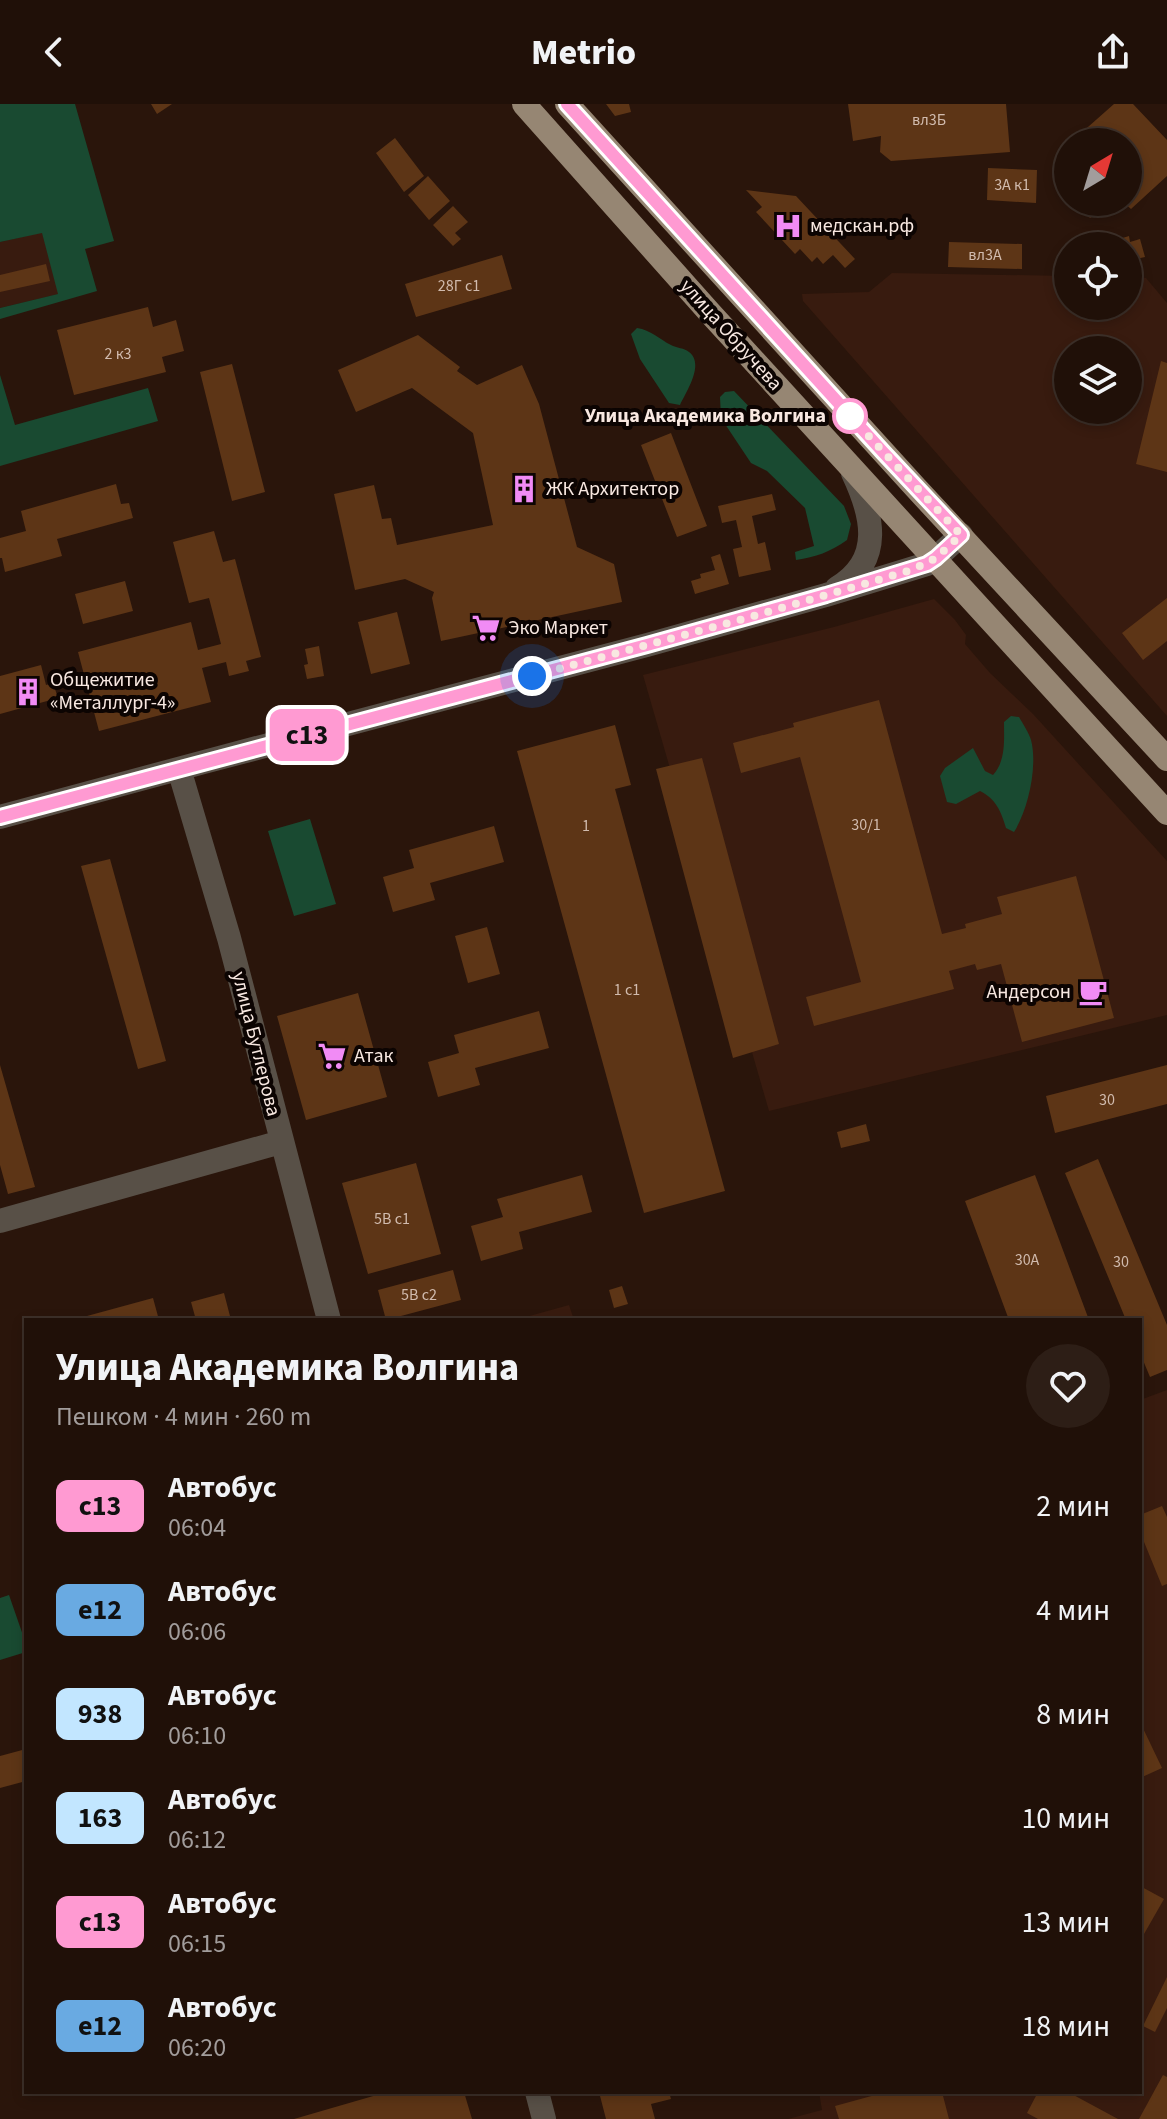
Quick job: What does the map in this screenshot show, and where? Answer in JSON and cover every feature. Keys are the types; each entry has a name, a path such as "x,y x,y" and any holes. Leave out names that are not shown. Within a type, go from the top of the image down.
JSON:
{"main road":[{"name":"улица Обручева","path":"524,104 710,313 1167,813"},
{"name":"улица Обручева","path":"567,104 1167,759"}],"street":[{"path":"827,595 854,575 870,542 869,512 848,463"},
{"path":"893,512 908,515 916,510 919,500 916,488"},
{"path":"0,817 827,595 912,570 936,558 961,535"},
{"name":"улица Бутлерова","path":"179,769 229,938 328,1318"},
{"path":"0,1221 281,1142"},
{"path":"538,2094 544,2119"}],"shaded area":[{"path":"42,232 59,294 0,308 0,242"},
{"path":"892,273 1054,276 1054,320 1142,320 1142,277 1146,278 1167,303 1167,716 803,301 802,294 869,292"},
{"path":"934,599 955,620 966,635 965,644 990,673 1033,714 1167,861 1167,1015 769,1111 643,675"},
{"path":"569,1305 573,1318 522,1318"},
{"path":"1167,1390 1167,2119 788,2119 822,2110 819,2094 1142,2094 1142,1399"}],"green space":[{"path":"0,104 75,104 114,241 85,249 97,291 0,319 0,308 58,294 42,233 0,242"},
{"path":"637,328 687,351 693,357 695,371 680,405 669,403 640,359 631,334"},
{"path":"0,375 15,425 148,388 158,421 0,466"},
{"path":"734,391 844,506 851,524 847,540 823,553 796,560 795,552 814,546 805,508 767,471 751,463 721,418 720,397 725,392"},
{"path":"1011,716 1019,717 1029,734 1033,751 1027,800 1014,832 1006,828 994,802 980,791 956,804 947,802 940,776 945,768 973,748 985,771 993,775 1002,757 1004,722"},
{"path":"310,819 336,904 294,916 268,831"},
{"path":"9,1595 24,1638 24,1653 0,1660 0,1598"}],"building":[{"path":"151,104 172,104 157,114"},
{"path":"606,104 629,104 631,112 615,116"},
{"path":"848,104 1006,104 1010,152 891,161 880,152 881,136 853,141"},
{"path":"1114,104 1133,104 1167,140 1167,176 1142,199 1142,128 1087,128"},
{"path":"395,138 424,176 404,192 376,153"},
{"path":"988,168 1037,170 1036,203 987,200"},
{"path":"428,176 450,201 429,220 408,195"},
{"path":"746,190 796,196 855,259 845,268 833,255 823,264 817,257 812,262 800,249 795,254 756,212 762,207"},
{"path":"453,206 468,222 455,233 461,239 453,246 433,225"},
{"path":"949,242 1022,244 1022,269 948,267"},
{"path":"502,255 512,289 416,317 405,284"},
{"path":"46,264 50,281 0,292 0,275"},
{"path":"148,307 153,327 176,320 184,351 162,357 166,372 74,395 57,330"},
{"name":"ЖК Архитектор","path":"418,335 460,367 457,371 477,385 522,365 539,404 577,547 614,564 622,602 441,641 432,598 434,592 405,579 355,590 334,494 374,485 382,519 391,518 397,545 493,525 473,433 412,388 356,412 338,370"},
{"path":"1161,361 1167,363 1167,472 1136,464"},
{"path":"232,364 265,492 232,501 200,372"},
{"path":"671,433 707,526 677,537 641,445"},
{"path":"116,484 121,504 129,503 133,518 57,539 62,556 5,572 0,558 0,538 26,531 21,511"},
{"path":"772,494 776,510 752,516 758,544 765,542 771,570 739,577 733,549 742,547 736,520 722,523 718,506"},
{"path":"214,531 223,562 235,559 261,657 246,661 249,671 229,676 226,662 202,668 211,702 99,731 78,652 191,622 198,650 221,644 209,598 189,603 173,542"},
{"path":"720,554 729,584 695,594 691,581 701,578 700,574 715,570 711,557"},
{"path":"125,581 133,611 83,624 75,594"},
{"path":"1167,598 1167,641 1143,660 1122,633"},
{"path":"397,612 410,664 371,674 358,622"},
{"path":"319,646 324,676 307,679 305,649"},
{"name":"Общежитие «Металлург-4»","path":"41,665 46,685 53,683 58,698 0,714 0,676"},
{"path":"879,700 942,934 1002,914 997,897 1076,876 1114,1018 1022,1042 1001,964 977,970 975,964 949,971 954,989 814,1026 806,997 861,982 800,757 741,773 733,743"},
{"path":"615,725 631,785 615,789 725,1191 644,1213 517,751"},
{"path":"702,758 779,1044 733,1058 656,769"},
{"path":"494,826 504,862 430,883 435,900 393,912 383,877 414,868 409,850"},
{"path":"110,859 166,1061 138,1069 81,866"},
{"path":"487,927 500,974 468,983 455,936"},
{"name":"Атак","path":"358,993 387,1097 306,1120 277,1016"},
{"path":"539,1011 549,1048 475,1068 480,1085 438,1097 428,1062 459,1053 454,1035"},
{"path":"0,1065 35,1187 8,1194 0,1165"},
{"path":"1167,1065 1167,1104 1055,1133 1046,1096"},
{"path":"866,1124 870,1141 841,1148 837,1132"},
{"path":"1098,1159 1167,1325 1167,1370 1150,1377 1142,1358 1142,1318 1125,1318 1065,1173"},
{"path":"416,1163 441,1254 368,1274 342,1183"},
{"path":"582,1175 592,1212 519,1232 523,1249 481,1261 471,1226 503,1217 497,1199"},
{"path":"1035,1175 1088,1318 1008,1318 965,1201"},
{"path":"453,1270 461,1300 385,1318 378,1290"},
{"path":"622,1286 628,1304 614,1308 609,1290"},
{"path":"224,1293 230,1318 195,1318 191,1302"},
{"path":"153,1298 158,1318 80,1318"},
{"path":"1162,1506 1167,1517 1167,1584 1162,1586 1142,1537 1142,1514"},
{"path":"1142,1726 1162,1768 1142,1777"},
{"path":"24,1750 24,1782 0,1788 0,1756"},
{"path":"1142,1887 1164,1899 1142,1938"},
{"path":"1167,1977 1167,2008 1155,2032 1143,2026"},
{"path":"1163,2075 1167,2077 1167,2119 1139,2119"},
{"path":"380,2094 465,2094 472,2119 294,2119"},
{"path":"600,2094 670,2094 671,2099 651,2104 655,2119 606,2119"},
{"path":"879,2094 943,2094 949,2119 839,2119 835,2106"},
{"path":"1037,2094 1072,2094 1118,2119 1038,2119 1027,2113"}],"bus line":[{"name":"с13","path":"0,817 627,651 912,570 936,558 961,535 567,104"}],"place":[{"name":"медскан.рф","path":"788,226"},
{"name":"Улица Академика Волгина","path":"850,416"},
{"name":"ЖК Архитектор","path":"524,489"},
{"name":"Эко Маркет","path":"486,628"},
{"name":"Общежитие «Металлург-4»","path":"28,692"},
{"name":"Андерсон","path":"1093,992"},
{"name":"Атак","path":"332,1056"}],"route":[{"path":"532,676 912,570 936,558 961,535 850,416"}]}
